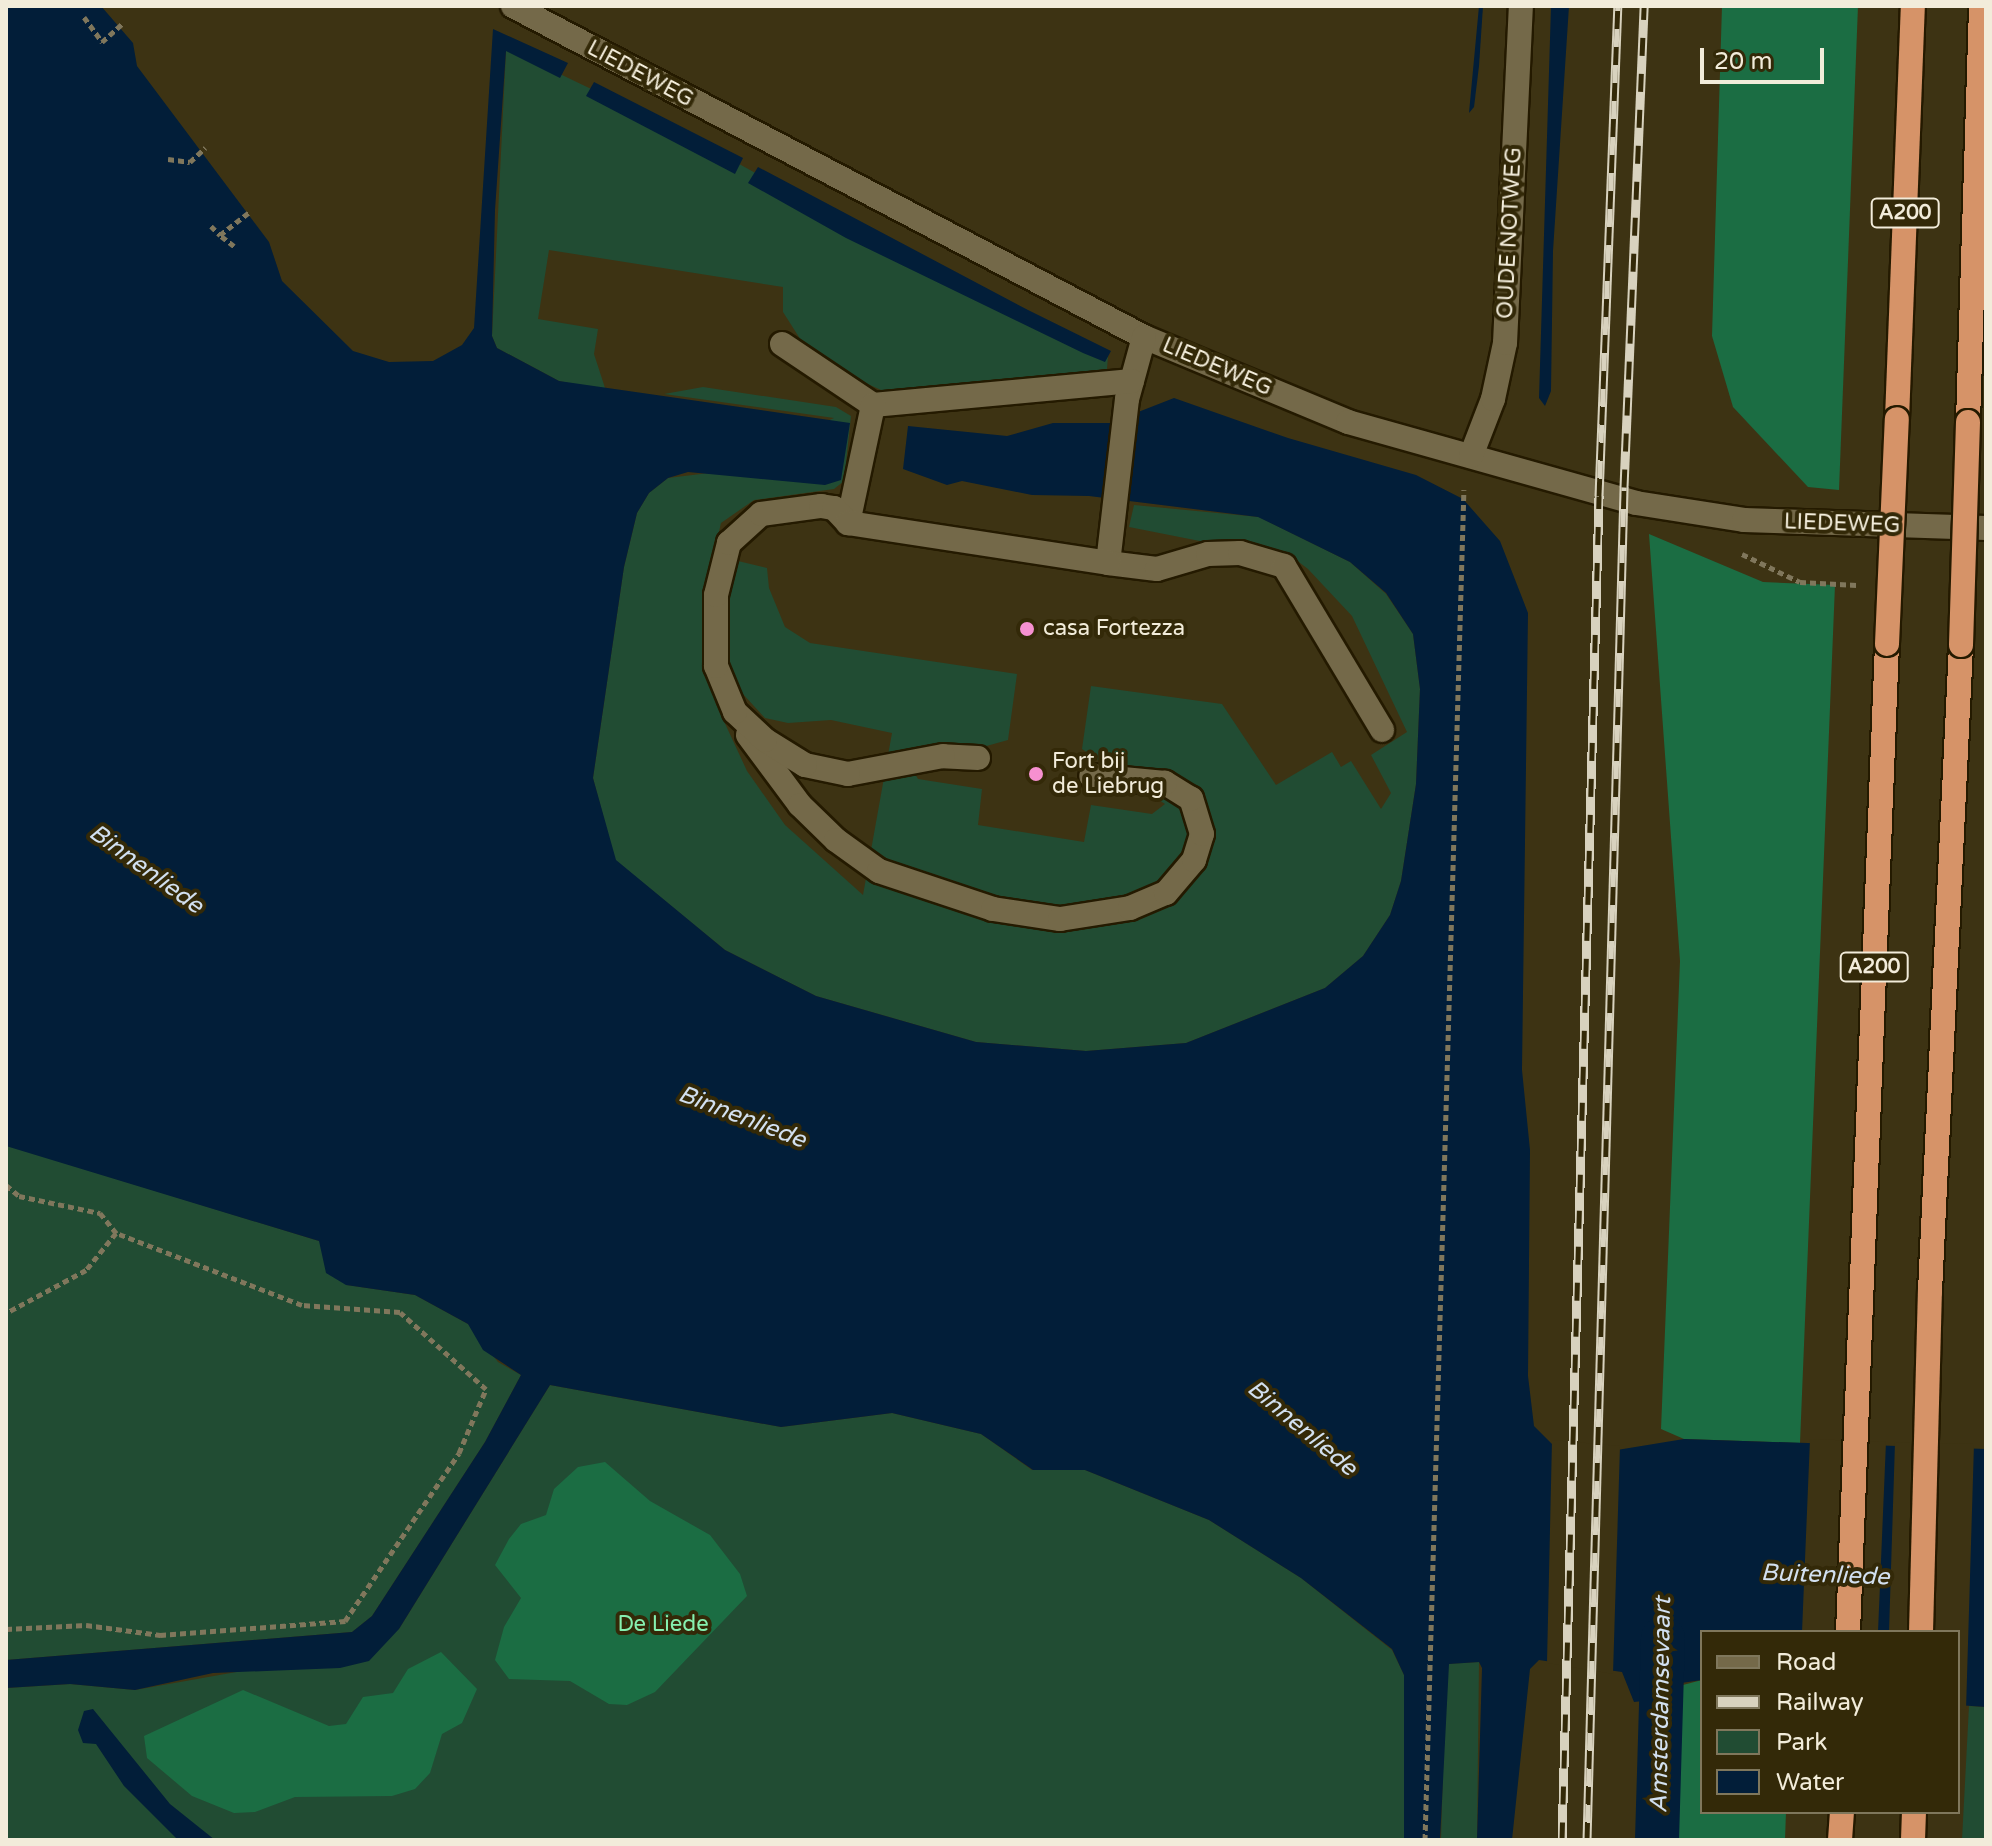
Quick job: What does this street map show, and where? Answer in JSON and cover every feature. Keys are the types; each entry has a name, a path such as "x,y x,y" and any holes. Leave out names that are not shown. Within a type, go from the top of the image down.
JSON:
{"highway":[{"name":"A200","path":"1848,1630 1913,6"},
{"name":"A200","path":"1921,1630 1930,1291 1961,645 1981,6"},
{"path":"1840,1840 1842,1814"},
{"path":"1913,1840 1914,1814"}],"street":[{"name":"LIEDEWEG","path":"513,6 1144,337 1348,422 1599,496 1744,520 1986,528"},
{"name":"OUDE NOTWEG","path":"1471,456 1493,399 1505,343 1521,6"},
{"path":"1108,563 1130,390 1144,337"},
{"path":"782,344 873,405 1130,390"},
{"path":"848,523 873,405"},
{"path":"1091,776 1165,783 1191,799 1202,834 1194,860 1166,893 1130,908 1060,919 993,909 879,871 836,840 800,805 735,712 716,666 716,595 729,543 761,514 821,506 834,508 848,523 1157,569 1208,554 1240,553 1284,566 1382,730"},
{"path":"735,712 805,765 848,774 943,756 978,758"}],"path":[{"path":"84,17 102,42 122,24"},
{"path":"168,159 190,162 205,148"},
{"path":"220,235 251,211"},
{"path":"211,226 234,246"},
{"path":"1425,1840 1465,485"},
{"path":"1732,549 1800,582 1862,585"},
{"path":"6,1185 19,1196 100,1213 116,1233 302,1305 400,1312 486,1389 459,1453 345,1621 160,1635 86,1625 6,1629"},
{"path":"6,1313 86,1270 116,1233"}],"green space":[{"path":"1722,6 1858,6 1839,490 1808,487 1733,407 1712,336"},
{"path":"510,50 687,135 838,219 1108,356 1107,369 888,393 838,371 804,345 783,312 783,287 549,250 538,319 598,329 594,354 606,391 559,381 497,348 492,336 506,51"},
{"path":"703,387 836,407 851,416 844,481 834,489 754,500 721,523 705,591 702,644 716,704 747,771 785,825 863,895 892,733 831,720 788,723 765,718 742,693 727,662 724,615 738,561 767,568 769,588 785,627 810,643 1017,674 1008,740 911,767 918,779 982,789 978,825 1084,842 1091,805 1152,814 1165,804 1082,749 1091,686 1222,704 1276,785 1332,752 1341,767 1351,761 1381,809 1391,793 1371,755 1407,732 1352,616 1308,569 1287,553 1255,543 1230,547 1129,527 1134,505 1259,517 1350,562 1386,594 1413,634 1420,689 1416,784 1401,881 1390,915 1363,956 1325,988 1186,1043 1086,1051 976,1042 816,996 725,950 615,860 593,778 624,567 637,513 649,493 668,478 709,473 834,418 664,394"},
{"path":"1649,534 1763,582 1835,585 1800,1443 1684,1439 1661,1429 1680,961"},
{"path":"6,1145 319,1241 347,1285 415,1295 468,1324 498,1362 521,1375 485,1442 372,1616 352,1632 6,1660"},
{"name":"De Liede","path":"550,1385 781,1427 892,1413 981,1434 1032,1470 1085,1470 1209,1520 1301,1578 1392,1650 1404,1675 1404,1840 6,1840 6,1688 70,1684 135,1690 259,1668 399,1629"},
{"path":"605,1462 650,1501 710,1535 740,1574 747,1596 655,1692 627,1705 609,1704 570,1681 509,1679 495,1660 504,1627 521,1598 495,1565 509,1539 521,1524 546,1515 554,1489 578,1467"},
{"path":"441,1652 477,1689 462,1723 442,1734 430,1773 415,1789 392,1796 295,1797 255,1812 234,1813 192,1796 147,1758 144,1736 243,1690 329,1726 346,1724 363,1697 393,1693 408,1669"},
{"path":"1479,1662 1477,1840 1441,1840 1446,1664"},
{"path":"1700,1681 1700,1814 1786,1814 1785,1840 1676,1840 1679,1686"},
{"path":"1969,1706 1986,1707 1986,1840 1962,1840"}],"water":[{"path":"6,6 101,6 133,43 137,66 269,242 282,281 353,351 389,362 433,361 462,345 474,328 493,29 568,63 560,78 506,51 495,210 492,336 497,348 559,381 850,423 841,480 825,485 688,472 668,478 649,493 637,513 624,567 593,778 616,860 725,950 816,996 976,1042 1086,1051 1186,1043 1325,988 1363,956 1390,915 1401,881 1416,784 1420,689 1413,634 1386,593 1350,562 1258,517 1089,496 1032,495 962,481 947,485 903,469 908,426 1007,436 1053,423 1110,423 1174,398 1288,438 1416,475 1463,499 1500,541 1528,613 1522,1070 1530,1150 1528,1376 1534,1426 1552,1444 1617,1450 1684,1439 1986,1449 1986,1707 1960,1705 1960,1630 1700,1630 1700,1680 1681,1683 1679,1697 1634,1702 1622,1672 1539,1660 1530,1669 1512,1840 1477,1840 1482,1668 1479,1662 1449,1664 1440,1840 1404,1840 1404,1675 1392,1649 1301,1578 1209,1520 1085,1470 1033,1470 981,1434 892,1413 781,1427 550,1385 399,1629 369,1661 340,1668 213,1673 135,1690 70,1684 6,1688 6,1660 352,1632 372,1616 485,1442 521,1375 483,1350 468,1324 415,1295 346,1285 326,1273 319,1241 6,1146"},
{"path":"1479,6 1483,6 1479,66 1474,107 1469,113"},
{"path":"1551,6 1569,6 1553,251 1551,391 1545,406 1539,398"},
{"path":"594,82 743,158 735,174 586,96"},
{"path":"758,167 1111,351 1105,362 1083,353 846,238 748,183"},
{"path":"93,1709 170,1804 215,1840 178,1840 124,1786 96,1744 83,1743 78,1730 84,1711"}],"pier":[{"path":"1810,1439 1886,1442 1878,1630 1802,1630"},
{"path":"1552,1440 1620,1446 1613,1674 1547,1663"},
{"path":"1895,1442 1974,1444 1966,1710 1960,1709 1960,1630 1889,1630"}],"waterway":[{"name":"Amsterdamsevaart","path":"1657,1840 1663,1638"}],"railway":[{"path":"1562,1840 1599,496 1618,6"},
{"path":"1587,1840 1624,487 1644,6"}],"place":[{"name":"casa Fortezza","path":"1027,629"},
{"name":"Fort bij de Liebrug","path":"1036,774"}],"water label":[{"name":"Binnenliede","path":"146,869"},
{"name":"Binnenliede","path":"742,1117"},
{"name":"Binnenliede","path":"1302,1428"},
{"name":"Buitenliede","path":"1825,1575"}]}
